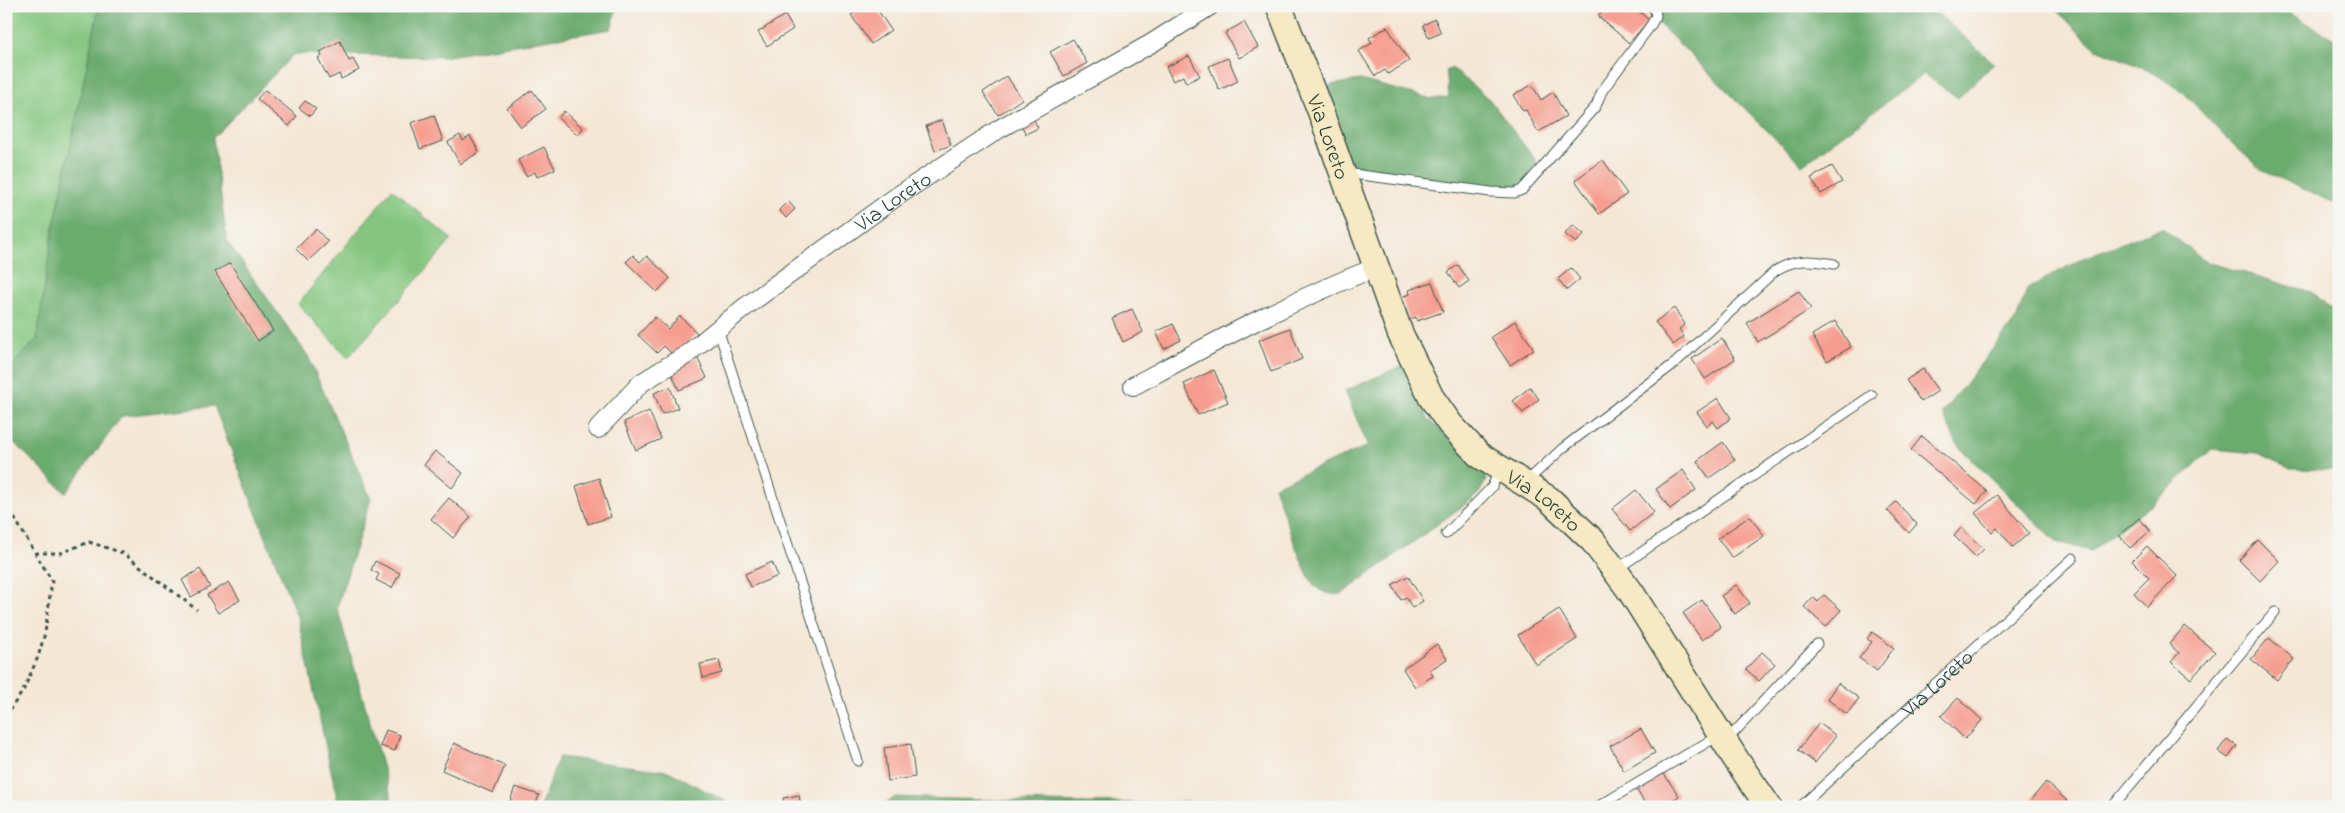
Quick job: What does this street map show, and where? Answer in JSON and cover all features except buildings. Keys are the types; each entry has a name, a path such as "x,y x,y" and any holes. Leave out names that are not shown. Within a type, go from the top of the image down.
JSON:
{"street":[{"name":"Via Loreto","path":"598,428 641,383 679,360 850,229 970,148 1036,107 1152,43 1210,6"},
{"name":"Via Loreto","path":"1282,7 1400,333 1431,397 1457,433 1489,463 1549,499 1583,530 1631,592 1769,807"},
{"path":"1133,386 1259,318 1329,285 1377,267"}],"lane":[{"path":"1343,172 1491,192 1506,193 1522,190 1596,106 1602,91 1651,25 1656,16 1655,8"},
{"path":"1524,484 1556,454 1675,363 1775,271 1785,265 1800,261 1815,260 1834,264"},
{"path":"718,329 858,761"},
{"path":"1615,570 1872,395"},
{"path":"1446,534 1495,482 1494,473 1489,463"},
{"name":"Via Loreto","path":"1800,807 2073,558"},
{"path":"2112,807 2274,612"},
{"path":"1597,807 1723,738 1817,644"}],"path":[{"path":"6,504 52,581 45,633 33,670 23,690 6,715"},
{"path":"34,553 61,553 89,542 123,553 197,610"}],"green space":[{"path":"6,6 99,6 51,242 37,339 6,372"},
{"path":"99,6 587,6 617,8 611,29 443,57 294,54 213,138 227,241 308,356 371,499 337,607 394,807 339,807 298,619 214,406 122,416 66,493 6,435 6,372 37,339 51,242"},
{"path":"1641,6 1929,6 1994,63 1958,98 1924,74 1802,165"},
{"path":"2052,6 2278,6 2339,42 2339,205 2261,170 2221,133 2183,92 2149,70 2096,49"},
{"path":"1452,68 1490,100 1536,161 1533,170 1520,186 1497,190 1429,178 1366,173 1350,169 1326,93 1330,85 1360,80 1432,99 1449,97 1446,71"},
{"path":"392,189 452,240 348,358 298,304"},
{"path":"2162,228 2207,262 2311,292 2339,315 2339,467 2332,470 2291,469 2256,453 2212,449 2153,504 2091,551 2056,542 1958,446 1942,413 2017,318 2027,289 2085,257"},
{"path":"1403,365 1428,419 1484,469 1486,481 1479,493 1471,500 1342,594 1325,593 1316,587 1305,569 1274,486 1368,446 1345,391"},
{"path":"559,757 668,771 731,804 731,807 540,807"},
{"path":"895,797 1079,803 1218,802 1221,807 881,807"}]}
